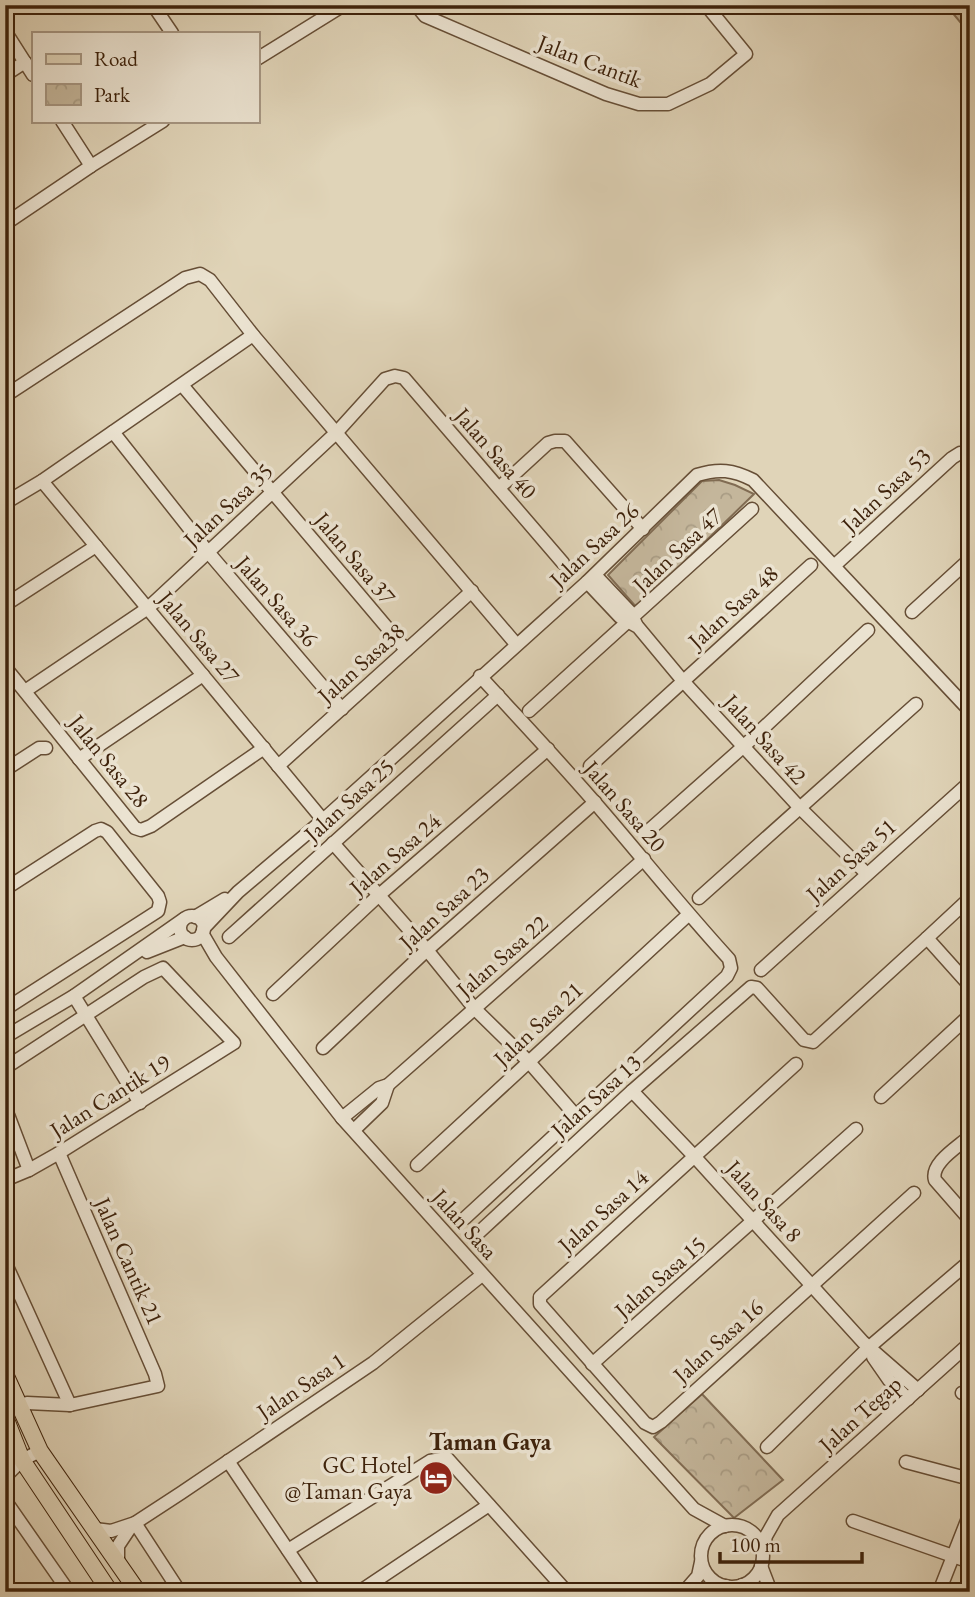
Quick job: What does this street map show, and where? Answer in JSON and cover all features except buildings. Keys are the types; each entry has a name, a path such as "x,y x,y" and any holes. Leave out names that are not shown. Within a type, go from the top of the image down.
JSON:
{"main road":[{"path":"5,1374 40,1451 138,1592"},
{"path":"5,1417 22,1460 110,1592"}],"street":[{"path":"153,5 171,32"},
{"path":"259,58 344,5"},
{"name":"Jalan Cantik","path":"416,5 425,16 589,87 639,104 668,104 710,84 746,54 706,5"},
{"path":"5,31 32,73"},
{"path":"5,75 25,62"},
{"path":"63,122 91,166"},
{"path":"5,224 161,122"},
{"path":"5,397 186,278 200,274 210,280 253,335 516,644"},
{"path":"5,503 42,481 253,335"},
{"name":"Jalan Sasa 35","path":"25,691 148,608 337,432 384,379 395,376"},
{"name":"Jalan Sasa 40","path":"395,376 404,378 563,563"},
{"name":"Jalan Sasa 37","path":"182,385 406,650"},
{"name":"Jalan Sasa 36","path":"113,432 208,552 342,709"},
{"path":"499,488 548,443 565,441 643,529"},
{"name":"Jalan Sasa 53","path":"834,566 952,458 960,453 970,455"},
{"name":"Jalan Sasa 26","path":"196,935 238,892 323,820 591,579 697,475 713,470 736,472 753,480 970,711"},
{"name":"Jalan Sasa 27","path":"42,481 323,820"},
{"name":"Jalan Sasa 47","path":"529,711 634,622 752,509"},
{"path":"5,605 96,546"},
{"path":"912,612 970,559"},
{"name":"Jalan Sasa 48","path":"590,766 811,565"},
{"name":"Jalan Sasa 42","path":"591,579 620,617 634,622 683,681 800,808 866,873"},
{"name":"Jalan Sasa38","path":"278,766 472,591"},
{"path":"647,832 868,630"},
{"name":"Jalan Sasa 28","path":"5,667 135,828 141,830 150,827 264,748"},
{"path":"79,758 203,675"},
{"name":"Jalan Sasa 20","path":"480,676 644,859 688,915 729,959 731,968 727,976 576,1116"},
{"name":"Jalan Sasa 25","path":"229,937 498,695"},
{"path":"699,898 916,704"},
{"path":"5,770 38,748 46,748"},
{"name":"Jalan Sasa 24","path":"273,994 378,896 548,749"},
{"name":"Jalan Sasa 51","path":"761,970 970,782"},
{"name":"Jalan Sasa 23","path":"323,1048 427,950 594,802"},
{"path":"5,888 101,829 107,832 160,902 158,911 7,1009"},
{"path":"333,843 474,1008 529,1062 576,1116 465,1218"},
{"name":"Jalan Sasa 22","path":"342,1118 379,1088 388,1085 644,859"},
{"name":"Jalan Sasa 26","path":"131,958 189,918 238,892"},
{"path":"970,898 927,938 970,986"},
{"name":"Jalan Sasa 21","path":"416,1165 688,915"},
{"path":"189,918 180,926 196,935"},
{"name":"Jalan Sasa","path":"189,918 201,922 196,935 342,1118 694,1509 704,1532 703,1544"},
{"path":"5,1037 131,958 196,935"},
{"name":"Jalan Sasa 13","path":"475,1236 632,1091 751,987 757,988 804,1040 816,1041 927,938"},
{"name":"Jalan Cantik 19","path":"5,1180 59,1153 234,1043 163,968 86,1014"},
{"path":"74,996 140,1103"},
{"path":"5,1068 86,1014"},
{"path":"881,1097 970,1015"},
{"name":"Jalan Sasa 14","path":"592,1364 540,1304 540,1297 796,1064"},
{"name":"Jalan Sasa 22","path":"354,1130 382,1103 388,1085"},
{"name":"Jalan Sasa 8","path":"632,1091 695,1156 867,1346 918,1390"},
{"path":"5,1107 29,1170"},
{"name":"Jalan Sasa 15","path":"592,1364 755,1222 856,1129"},
{"path":"970,1136 936,1167 934,1174 935,1181 970,1220"},
{"name":"Jalan Cantik 21","path":"59,1153 150,1361 158,1386 69,1405"},
{"name":"Jalan Sasa 16","path":"592,1364 645,1423 653,1427 914,1193"},
{"path":"767,1447 867,1346 970,1261"},
{"path":"5,1262 69,1405 19,1405"},
{"name":"Jalan Sasa 1","path":"95,1529 111,1531 135,1522 228,1461 373,1363 482,1275"},
{"name":"Jalan Tegap","path":"762,1550 766,1536 778,1515 970,1343"},
{"name":"Jalan Sasa 8","path":"867,1346 889,1380 908,1399"},
{"path":"5,1477 22,1460 40,1451"},
{"path":"288,1550 430,1461 442,1457 452,1462 565,1591"},
{"path":"228,1461 316,1592"},
{"path":"906,1462 970,1479"},
{"path":"5,1489 6,1503 69,1592"},
{"path":"359,1592 489,1505"},
{"name":"Jalan Sasa","path":"694,1509 725,1526"},
{"path":"939,1592 970,1513"},
{"name":"Jalan Tegap","path":"745,1528 778,1515"},
{"path":"853,1521 970,1562"},
{"path":"135,1522 180,1592"},
{"name":"Jalan Sasa 1","path":"118,1563 118,1546 135,1522"},
{"path":"684,1592 698,1576 703,1544 709,1535 725,1526 735,1525 745,1528 757,1537 762,1550 761,1566 771,1592"},
{"path":"701,1562 706,1573 715,1582 726,1586"},
{"path":"703,1592 710,1587 742,1585 750,1581 761,1566"},
{"path":"742,1585 761,1592"}],"green space":[{"path":"946,5 970,5 970,34"},
{"path":"719,480 754,494 637,608 608,575 702,481"},
{"path":"702,1394 783,1480 734,1518 654,1437"}],"place":[{"name":"GC Hotel @Taman Gaya","path":"436,1478"}],"district":[{"name":"Taman Gaya","path":"490,1441"}]}
